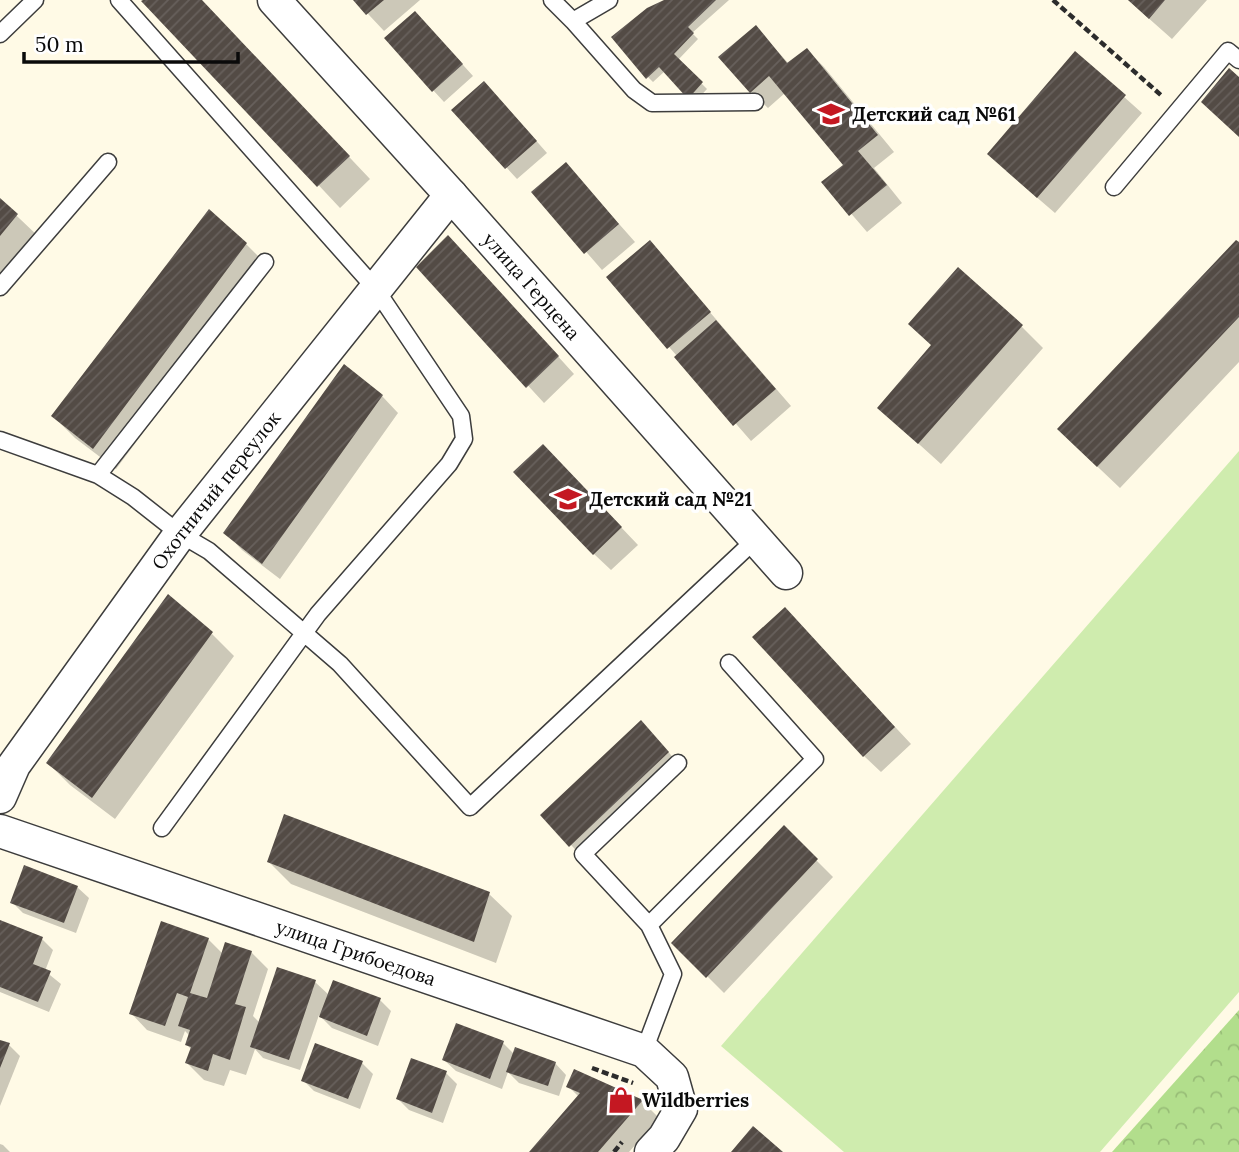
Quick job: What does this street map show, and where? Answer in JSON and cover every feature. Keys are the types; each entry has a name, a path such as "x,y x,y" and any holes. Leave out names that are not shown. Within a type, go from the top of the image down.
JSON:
{"street":[{"name":"улица Герцена","path":"274,0 786,573"},
{"name":"Охотничий переулок","path":"0,797 14,765 180,534 451,195"},
{"name":"улица Грибоедова","path":"0,831 643,1051 672,1077 681,1109 664,1138 651,1152"}],"lane":[{"path":"0,34 35,0"},
{"path":"119,0 375,288 461,416 464,439 449,464 304,632 162,828"},
{"path":"552,0 634,90 652,103 755,102"},
{"path":"573,21 609,0"},
{"path":"1114,187 1178,111 1234,55 1239,37"},
{"path":"0,287 108,162"},
{"path":"98,475 265,262"},
{"path":"0,440 98,475 133,496 180,534 209,551 340,664 470,807 755,539"},
{"path":"649,925 816,759 729,663"},
{"path":"643,1051 673,974 649,925 583,854 678,763"}],"path":[{"path":"1054,0 1178,111"}],"green space":[{"path":"1239,451 1239,992 1100,1152 844,1152 721,1046"},
{"path":"1239,1010 1239,1152 1112,1152"}],"building":[{"path":"202,0 350,156 317,187 141,1"},
{"path":"353,0 384,0 366,15"},
{"path":"664,0 716,0 688,27 694,33 674,54 703,82 688,99 659,67 646,79 611,37 647,8"},
{"path":"1128,0 1165,0 1149,19"},
{"path":"415,11 463,64 432,92 384,38"},
{"name":"Детский сад №61","path":"756,25 787,63 807,48 878,135 858,151 887,185 849,216 821,182 843,165 769,76 750,93 718,57"},
{"path":"1075,51 1126,95 1037,198 987,154"},
{"path":"1229,68 1239,77 1239,137 1201,102"},
{"path":"484,81 537,141 505,169 451,110"},
{"path":"566,162 619,224 584,254 531,192"},
{"path":"0,198 18,214 0,236"},
{"path":"209,209 247,243 93,449 51,416"},
{"path":"448,235 559,356 526,388 416,267"},
{"path":"650,240 711,312 667,349 606,277"},
{"path":"1236,240 1239,242 1239,317 1097,467 1057,429"},
{"path":"958,267 1023,325 918,444 877,408 931,345 908,324"},
{"path":"716,320 776,389 733,426 674,357"},
{"path":"344,364 383,395 262,564 223,533"},
{"name":"Детский сад №21","path":"543,444 622,527 593,555 513,472"},
{"path":"168,594 213,632 92,798 46,763"},
{"path":"785,607 895,727 863,757 752,637"},
{"path":"641,720 669,752 569,847 540,815"},
{"path":"284,814 490,892 474,942 267,862"},
{"path":"784,825 818,859 706,978 671,943"},
{"path":"24,865 78,886 64,923 10,903"},
{"path":"0,920 43,937 33,964 51,971 38,1002 0,987"},
{"path":"161,921 209,938 190,993 207,998 225,942 252,951 235,1004 246,1007 230,1060 213,1054 208,1071 185,1063 191,1047 185,1045 190,1030 178,1026 188,997 177,993 165,1026 129,1014"},
{"path":"277,967 316,980 289,1060 250,1047"},
{"path":"333,980 381,998 367,1036 319,1017"},
{"path":"456,1023 504,1041 490,1079 442,1060"},
{"path":"0,1040 10,1043 0,1068"},
{"path":"315,1043 363,1061 348,1099 301,1081"},
{"path":"515,1047 556,1062 548,1086 506,1072"},
{"path":"411,1058 447,1071 432,1113 396,1099"},
{"path":"574,1069 643,1100 598,1152 529,1152 580,1093 566,1087"},
{"path":"753,1126 783,1152 731,1152"}],"place":[{"name":"Детский сад №61","path":"831,114"},
{"name":"Детский сад №21","path":"568,499"},
{"name":"Wildberries","path":"621,1100"}]}
